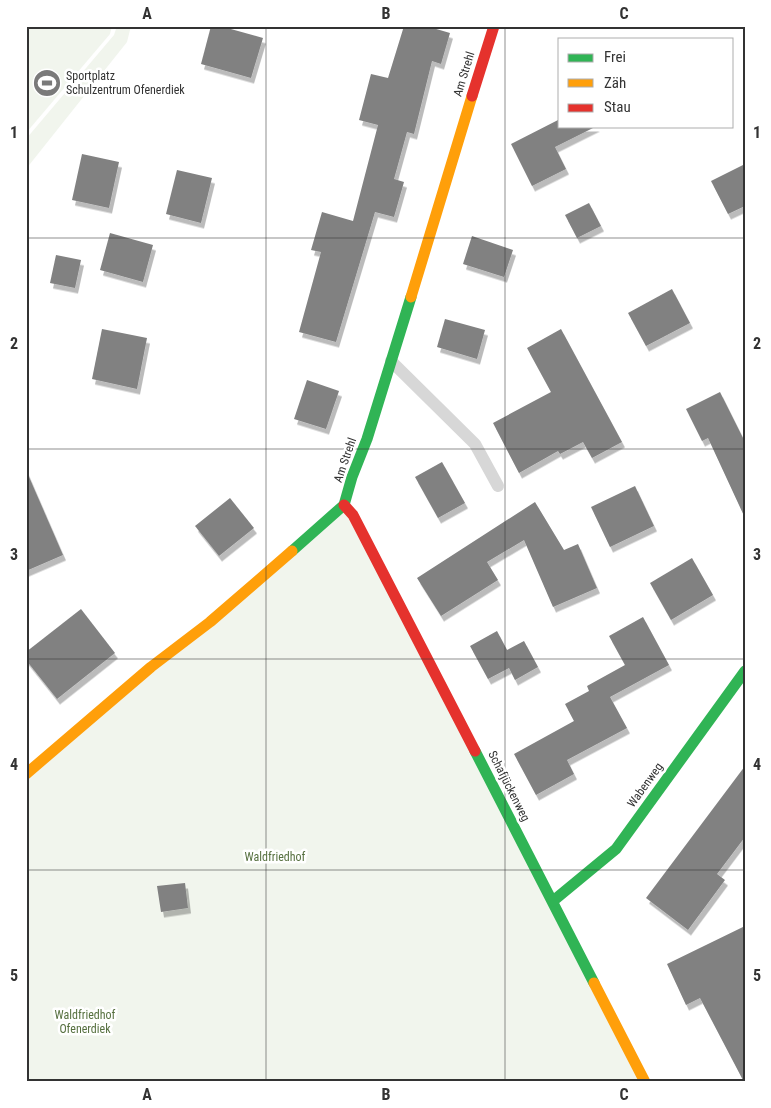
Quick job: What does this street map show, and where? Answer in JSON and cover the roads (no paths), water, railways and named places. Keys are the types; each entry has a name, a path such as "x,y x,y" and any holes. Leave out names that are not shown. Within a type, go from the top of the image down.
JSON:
{"street":[{"name":"Am Strehl","path":"344,506 494,26"},
{"path":"26,774 151,667 210,622 260,580 344,506"},
{"name":"Schafjückenweg","path":"344,506 353,515 645,1082"},
{"name":"Wabenweg","path":"552,901 616,849 745,671"}],"lane":[{"path":"391,360 475,444 498,486"}],"place":[{"name":"Sportplatz Schulzentrum Ofenerdiek","path":"47,83"}],"park label":[{"name":"Waldfriedhof","path":"275,857"},
{"name":"Waldfriedhof Ofenerdiek","path":"85,1022"}]}
